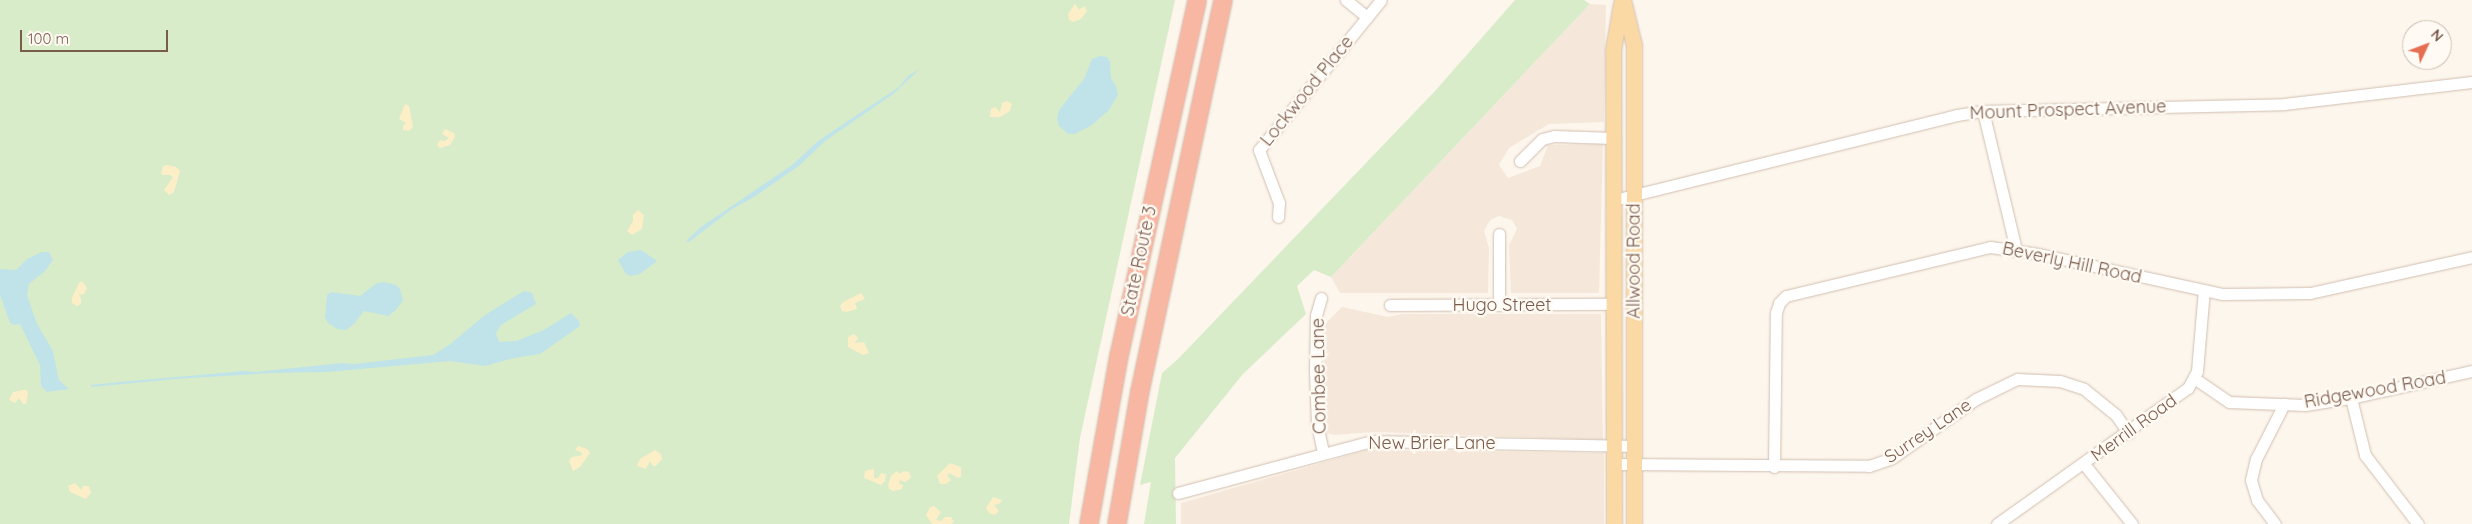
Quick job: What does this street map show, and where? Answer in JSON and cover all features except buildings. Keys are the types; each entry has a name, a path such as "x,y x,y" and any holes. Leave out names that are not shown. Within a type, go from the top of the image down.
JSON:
{"highway":[{"path":"1176,94 1189,0"},
{"name":"State Route 3","path":"1089,524 1119,356 1196,0"},
{"name":"State Route 3","path":"1117,524 1140,391 1223,0"}],"main road":[{"name":"Allwood Road","path":"1614,524 1613,50 1622,0"},
{"name":"Allwood Road","path":"1622,0 1634,44 1634,524"}],"street":[{"path":"1346,0 1367,18"},
{"name":"Lockwood Place","path":"1278,217 1279,203 1259,150 1381,0"},
{"name":"Mount Prospect Avenue","path":"1614,200 1958,115 1983,111 2284,104 2472,82"},
{"path":"1983,111 2016,250"},
{"path":"1520,161 1542,139 1554,136 1613,138"},
{"path":"1499,234 1499,305"},
{"name":"Beverly Hill Road","path":"1774,467 1776,313 1779,303 1786,296 1990,247 2016,250 2223,294 2310,293 2472,257"},
{"name":"Merrill Road","path":"1997,524 2180,395 2194,378 2199,353 2204,290"},
{"name":"Combee Lane","path":"1321,298 1316,315 1315,370 1317,424 1323,453"},
{"name":"Hugo Street","path":"1390,305 1614,304"},
{"name":"Ridgewood Road","path":"2194,378 2229,402 2284,404 2323,403 2471,374"},
{"name":"Surrey Lane","path":"1614,464 1856,467 1881,463 1907,449 1976,399 2017,379 2060,381 2084,389 2116,414 2128,432"},
{"path":"2351,398 2365,455 2418,524"},
{"path":"2275,524 2257,500 2251,480 2256,458 2284,404"},
{"name":"New Brier Lane","path":"1178,493 1372,441 1634,446"},
{"path":"2084,464 2132,524"}],"shaded area":[{"path":"1590,4 1606,5 1604,122 1549,124 1509,148 1499,165 1508,178 1540,166 1548,145 1603,144 1599,293 1511,293 1509,245 1517,229 1512,220 1499,216 1490,220 1484,231 1489,248 1488,293 1340,293 1331,277"},
{"path":"1342,307 1388,317 1403,314 1601,314 1603,440 1374,432 1335,435 1326,433 1323,326"},
{"path":"1367,450 1604,453 1604,524 1181,524 1181,503"}],"green space":[{"path":"0,0 1175,0 1080,438 1069,524 0,524"},
{"path":"1515,0 1584,0 1590,4 1331,277 1314,270 1297,286 1306,314 1243,374 1175,458 1176,524 1144,524 1151,482 1140,485 1162,373 1178,359 1435,91"}],"sand":[{"path":"1075,4 1079,10 1084,6 1087,11 1081,19 1073,22 1069,20 1068,14"},
{"path":"1007,101 1012,104 1010,111 1000,117 990,117 991,109 995,107 1000,112 1002,103"},
{"path":"405,104 409,106 413,127 409,131 403,130 403,126 406,123 399,119"},
{"path":"445,129 454,133 455,137 450,145 440,148 437,145 440,140 445,141 449,138 442,134"},
{"path":"163,166 176,167 180,171 174,192 169,195 164,190 173,177 162,175 161,173"},
{"path":"638,210 644,215 642,229 632,235 627,231 633,221 633,215"},
{"path":"82,281 87,288 84,294 79,295 81,304 77,306 72,303 72,298 79,283"},
{"path":"861,293 865,299 855,303 857,309 847,312 842,311 840,306 843,302"},
{"path":"854,334 858,338 855,343 864,342 869,353 863,355 848,347 848,337"},
{"path":"27,390 28,394 26,404 23,404 19,398 15,403 9,400 13,392"},
{"path":"578,446 587,449 590,453 580,467 573,471 569,461 572,457 582,455 581,452 575,450"},
{"path":"655,450 661,454 662,459 656,466 653,466 650,461 646,469 637,466 640,459"},
{"path":"950,463 961,467 961,477 958,478 949,473 947,476 951,480 946,484 940,484 937,476"},
{"path":"874,469 874,478 878,478 881,473 886,474 885,481 881,485 864,478 865,471"},
{"path":"897,471 900,474 904,471 909,472 911,478 905,482 900,480 899,484 903,485 902,489 893,491 889,489 888,485 891,476"},
{"path":"75,483 81,490 83,486 89,486 91,493 86,499 70,492 68,486"},
{"path":"993,497 1002,500 999,504 994,505 999,511 995,515 989,513 986,508"},
{"path":"934,506 941,512 936,520 941,521 945,517 951,517 954,522 951,524 932,524 926,515 930,507"}],"water":[{"path":"1100,56 1107,57 1110,62 1111,78 1116,86 1118,95 1109,110 1092,125 1075,134 1068,134 1059,126 1057,119 1059,110 1084,79 1092,59"},
{"path":"920,69 893,94 825,141 800,165 754,197 732,209 689,242 686,241 701,227 792,165 818,141 899,87 908,76"},
{"path":"641,250 657,261 640,274 631,276 626,274 618,260 628,252"},
{"path":"42,252 49,252 53,260 45,271 29,284 27,295 37,324 53,351 59,380 69,389 47,392 41,386 40,365 20,324 14,325 10,323 0,295 0,269 16,270 27,259"},
{"path":"384,282 396,285 400,289 403,300 396,310 388,316 364,311 354,324 346,330 337,329 328,323 325,317 327,295 331,292 360,296 377,283"},
{"path":"524,291 532,293 536,304 501,325 496,333 499,342 516,341 544,330 571,313 579,321 580,326 540,354 514,358 485,366 450,361 327,372 270,373 175,379 91,387 91,385 120,382 245,371 255,372 342,363 354,364 433,355 449,345 485,315"}]}
